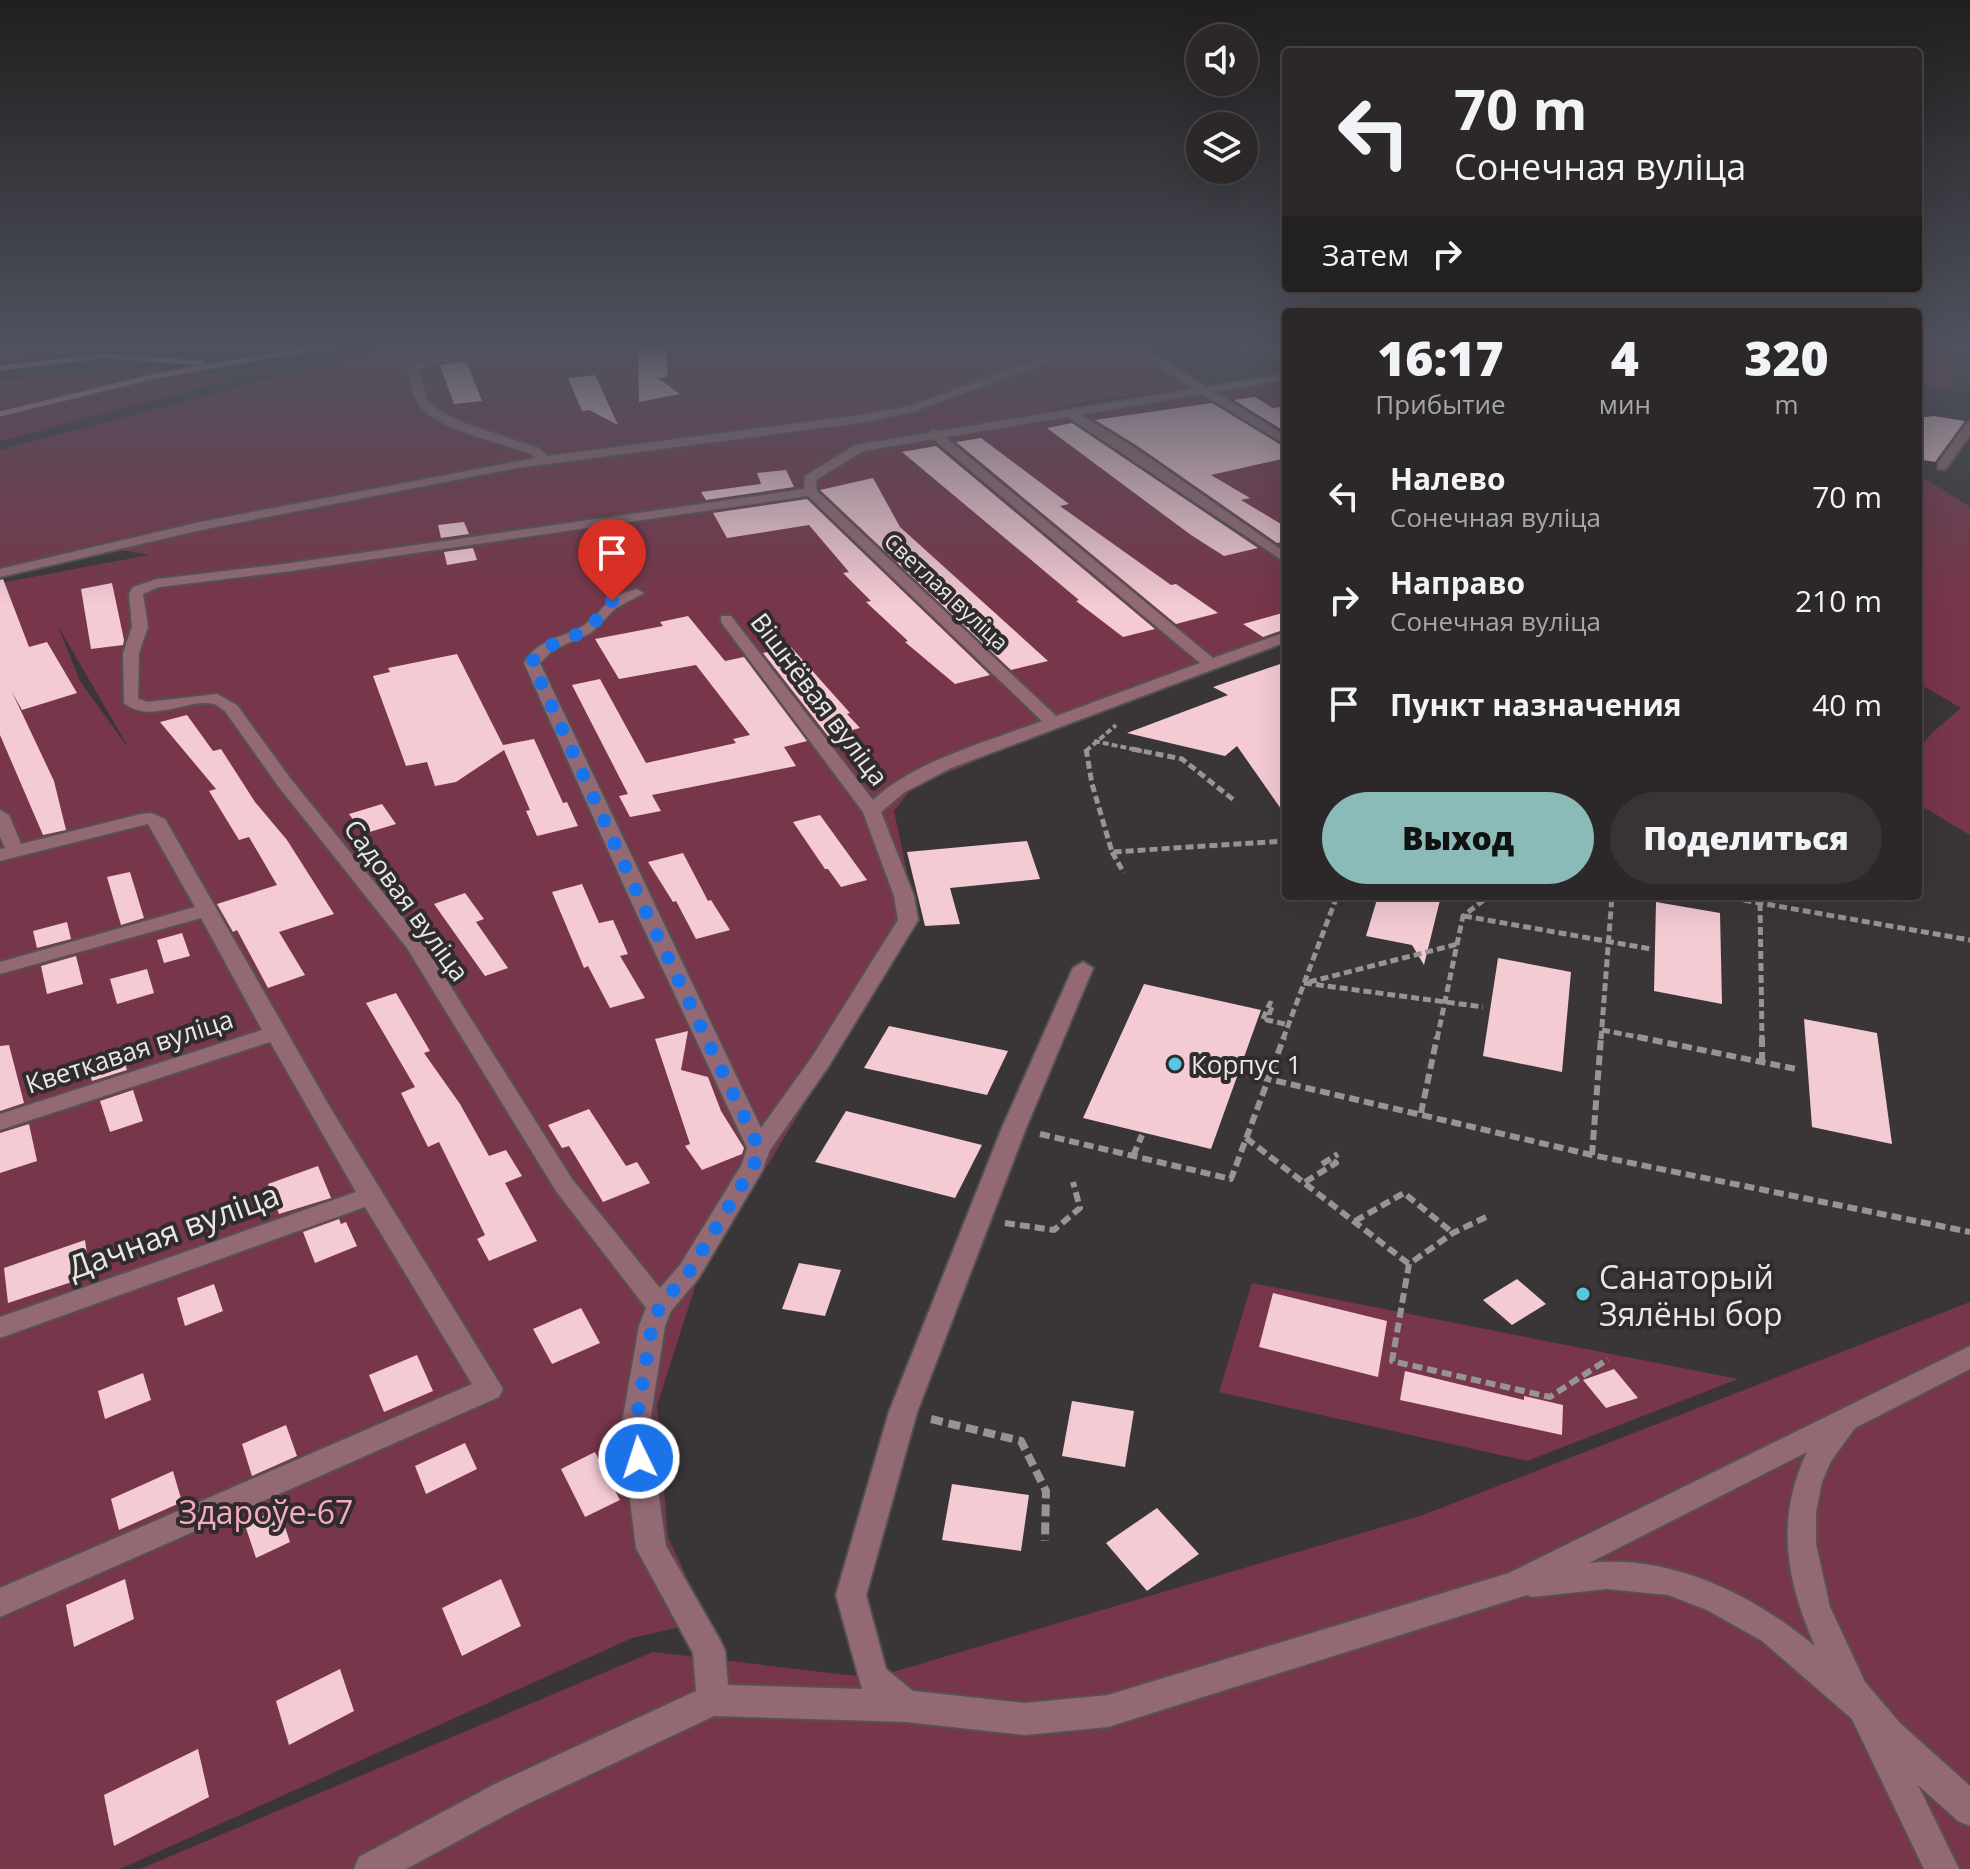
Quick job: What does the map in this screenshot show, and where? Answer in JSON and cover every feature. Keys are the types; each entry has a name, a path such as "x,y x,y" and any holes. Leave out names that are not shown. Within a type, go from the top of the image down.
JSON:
{"street":[{"path":"478,431 535,451 544,461"},
{"path":"0,573 200,526 544,461 768,431"},
{"path":"811,492 810,479 859,448 945,431"},
{"path":"1097,431 1282,556"},
{"path":"1942,466 1967,431"},
{"path":"933,433 1212,665"},
{"name":"Садовая вуліца","path":"660,1306 564,1185 415,945 284,782 231,708 217,699 148,707 136,705 130,700 131,653 140,627 136,603 138,590 157,583 291,567 811,492"},
{"name":"Светлая вуліца","path":"811,492 1053,722"},
{"path":"637,593 612,601 588,629 545,648 535,655 532,663 644,908 759,1148"},
{"name":"Вішнёвая вуліца","path":"726,619 848,784 872,811"},
{"path":"713,1700 709,1651 651,1548 635,1428 652,1326 660,1306 689,1272 754,1165 759,1148 820,1062 908,920 904,896 872,811 888,793 914,778 1053,722 1282,639"},
{"path":"0,815 8,853 151,818 159,823 204,911 370,1196 489,1389 0,1603"},
{"path":"0,968 204,911"},
{"path":"906,1706 873,1678 851,1595 903,1412 1014,1128 1083,968"},
{"name":"Кветкавая вуліца","path":"0,1122 275,1033"},
{"name":"Дачная вуліца","path":"0,1328 370,1196"},
{"path":"371,1869 507,1796 713,1700 906,1706 1025,1719 1108,1711 1516,1585 1970,1357"},
{"path":"1856,1413 1826,1442 1806,1480 1801,1525 1805,1578 1824,1635 1942,1869"},
{"path":"1516,1585 1607,1575 1668,1581 1718,1600 1773,1631 1862,1706 1970,1809"}],"path":[{"path":"1124,720 1086,749 1092,784 1112,852 1124,873"},
{"path":"1093,741 1182,759 1235,801"},
{"path":"1112,852 1282,841"},
{"path":"1014,1128 1231,1179 1335,900"},
{"path":"1421,1113 1463,916 1484,900"},
{"path":"1592,1155 1612,900"},
{"path":"1743,900 1970,940"},
{"path":"1760,903 1762,1062"},
{"path":"1463,916 1651,949"},
{"path":"1304,983 1458,944"},
{"path":"1304,983 1483,1007"},
{"path":"1263,1019 1270,1003 1273,1004 1267,1020 1289,1025"},
{"path":"1602,1030 1796,1069"},
{"path":"1247,1074 1592,1155 1969,1232"},
{"path":"1133,1156 1142,1135"},
{"path":"1246,1138 1409,1264"},
{"path":"1322,1164 1338,1154"},
{"path":"1305,1182 1336,1163 1330,1159"},
{"path":"1015,1226 1054,1230 1080,1208 1073,1182"},
{"path":"1355,1221 1404,1193 1453,1233"},
{"path":"1486,1217 1453,1233 1409,1264 1392,1361 1550,1397 1608,1359"},
{"path":"903,1412 1021,1441 1046,1491 1045,1541"}],"green space":[{"path":"0,431 37,431 0,441"},
{"name":"Здароўе-67","path":"71,431 1282,431 1282,643 1061,726 913,787 894,811 911,892 911,928 696,1284 657,1405 668,1537 707,1621 632,1638 120,1869 0,1869 0,583 149,555 110,548 0,571 0,450","holes":["58,626 127,745 80,681"]},
{"path":"1922,477 1970,507 1970,835 1922,806 1922,748 1934,731 1961,708 1922,685"},
{"path":"1252,1283 1738,1379 1527,1461 1219,1392"},
{"path":"1970,1302 1970,1869 140,1869 653,1652 873,1678 1423,1515"}],"building":[{"path":"1051,431 1084,431 1258,548 1224,556"},
{"path":"1113,431 1258,431 1282,446 1282,459 1211,475 1250,498 1241,500 1282,525 1282,542 1277,543"},
{"path":"1922,431 1958,431 1935,462 1922,460"},
{"path":"981,438 1069,504 1060,506 1171,585 1176,584 1218,613 1176,624 956,442"},
{"path":"936,446 1155,629 1123,637 1076,601 1079,600 902,452"},
{"path":"786,470 794,487 706,500 701,492 761,484 757,473"},
{"path":"873,478 900,527 1048,661 1011,670 820,490"},
{"path":"807,499 990,675 955,684 905,642 908,641 866,602 871,601 843,573 849,572 809,525 727,538 713,513"},
{"path":"464,522 469,534 441,538 438,525"},
{"path":"473,548 477,560 447,565 444,552"},
{"path":"3,579 29,647 47,642 77,693 22,710 12,692 54,781 66,830 43,835 0,735 0,580"},
{"path":"112,583 123,645 91,649 81,589"},
{"path":"1282,613 1282,630 1263,637 1243,624"},
{"path":"688,616 725,661 744,657 807,741 784,747 796,766 652,795 661,811 630,817 619,796 628,794 572,685 600,679 646,763 736,743 733,739 750,735 696,665 619,679 595,639 663,626 660,622"},
{"path":"791,647 860,728 828,736 763,653"},
{"path":"457,654 503,745 534,739 563,803 567,802 578,826 537,836 526,811 530,810 504,750 456,782 435,786 427,762 406,766 373,676 390,672 388,668"},
{"path":"1282,663 1282,810 1237,746 1225,756 1127,733 1228,695 1213,687"},
{"path":"187,715 213,751 221,749 255,802 287,840 334,914 279,932 305,975 268,988 237,930 233,932 217,904 277,885 249,837 239,840 209,791 216,789 160,722"},
{"path":"382,804 396,824 363,834 349,814"},
{"path":"820,815 867,880 841,887 793,822"},
{"path":"1027,841 1040,879 950,888 960,924 925,926 907,852"},
{"path":"683,853 708,901 711,900 730,930 696,939 676,901 673,902 648,862"},
{"path":"130,872 144,918 121,925 107,877"},
{"path":"582,884 599,923 613,920 628,954 620,956 645,998 610,1008 588,966 584,968 552,892"},
{"path":"465,893 484,919 476,922 508,968 485,976 434,904"},
{"path":"1377,900 1440,900 1424,965 1412,945 1366,936"},
{"path":"1656,902 1720,913 1722,1004 1654,991"},
{"path":"67,922 71,939 37,948 33,931"},
{"path":"182,933 190,956 164,963 157,940"},
{"path":"76,956 83,984 47,994 41,966"},
{"path":"1498,958 1571,972 1562,1072 1483,1056"},
{"path":"147,969 154,993 117,1004 110,979"},
{"name":"Корпус 1","path":"1144,984 1261,1010 1211,1149 1083,1118"},
{"path":"396,993 430,1051 424,1053 460,1104 489,1156 506,1150 522,1176 505,1183 537,1241 489,1261 477,1239 485,1235 439,1142 428,1147 401,1093 415,1087 366,1003"},
{"path":"1804,1019 1877,1033 1892,1144 1812,1127"},
{"path":"889,1026 1008,1051 987,1095 864,1068"},
{"path":"688,1031 681,1070 708,1077 721,1111 744,1148 742,1154 702,1170 685,1146 690,1144 655,1039"},
{"path":"9,1045 24,1103 0,1111 0,1046"},
{"path":"120,1049 127,1070 92,1081 86,1060"},
{"path":"133,1090 143,1121 110,1132 100,1101"},
{"path":"589,1109 626,1166 637,1162 650,1183 603,1202 569,1146 562,1148 548,1125"},
{"path":"846,1111 982,1145 955,1198 815,1162"},
{"path":"29,1124 37,1161 0,1173 0,1133"},
{"path":"318,1166 331,1198 279,1214 268,1184"},
{"path":"339,1219 341,1224 346,1222 357,1246 315,1263 303,1232"},
{"path":"85,1240 90,1276 8,1303 4,1268"},
{"path":"799,1263 841,1270 825,1316 782,1309"},
{"path":"1517,1279 1546,1304 1512,1325 1483,1300"},
{"path":"214,1284 223,1311 185,1326 177,1298"},
{"path":"1273,1293 1387,1321 1378,1377 1259,1347"},
{"path":"581,1308 600,1343 552,1364 533,1329"},
{"path":"417,1355 433,1391 384,1412 369,1375"},
{"path":"1614,1369 1638,1398 1606,1408 1583,1380"},
{"path":"1405,1371 1524,1400 1524,1396 1563,1405 1562,1435 1400,1400"},
{"path":"143,1373 151,1400 105,1419 98,1391"},
{"path":"1072,1401 1134,1411 1125,1467 1062,1456"},
{"path":"286,1425 297,1456 252,1476 242,1444"},
{"path":"465,1443 477,1469 426,1494 415,1466"},
{"path":"595,1452 620,1500 585,1517 561,1469"},
{"path":"173,1471 182,1502 119,1530 111,1499"},
{"path":"952,1484 1029,1495 1021,1551 942,1540"},
{"path":"1157,1508 1199,1554 1147,1591 1106,1543"},
{"path":"279,1509 290,1542 256,1558 245,1525"},
{"path":"125,1579 134,1619 74,1647 66,1605"},
{"path":"501,1579 521,1626 462,1656 442,1608"},
{"path":"340,1669 354,1711 289,1745 276,1701"},
{"path":"198,1749 209,1797 114,1846 104,1795"}],"place":[{"name":"Корпус 1","path":"1175,1064"},
{"name":"Санаторый Зялёны бор","path":"1583,1294"}],"route":[{"path":"612,601 588,629 545,648 535,655 532,663 644,908 759,1148 754,1165 689,1272 660,1306 652,1326 635,1428 639,1458"}]}
